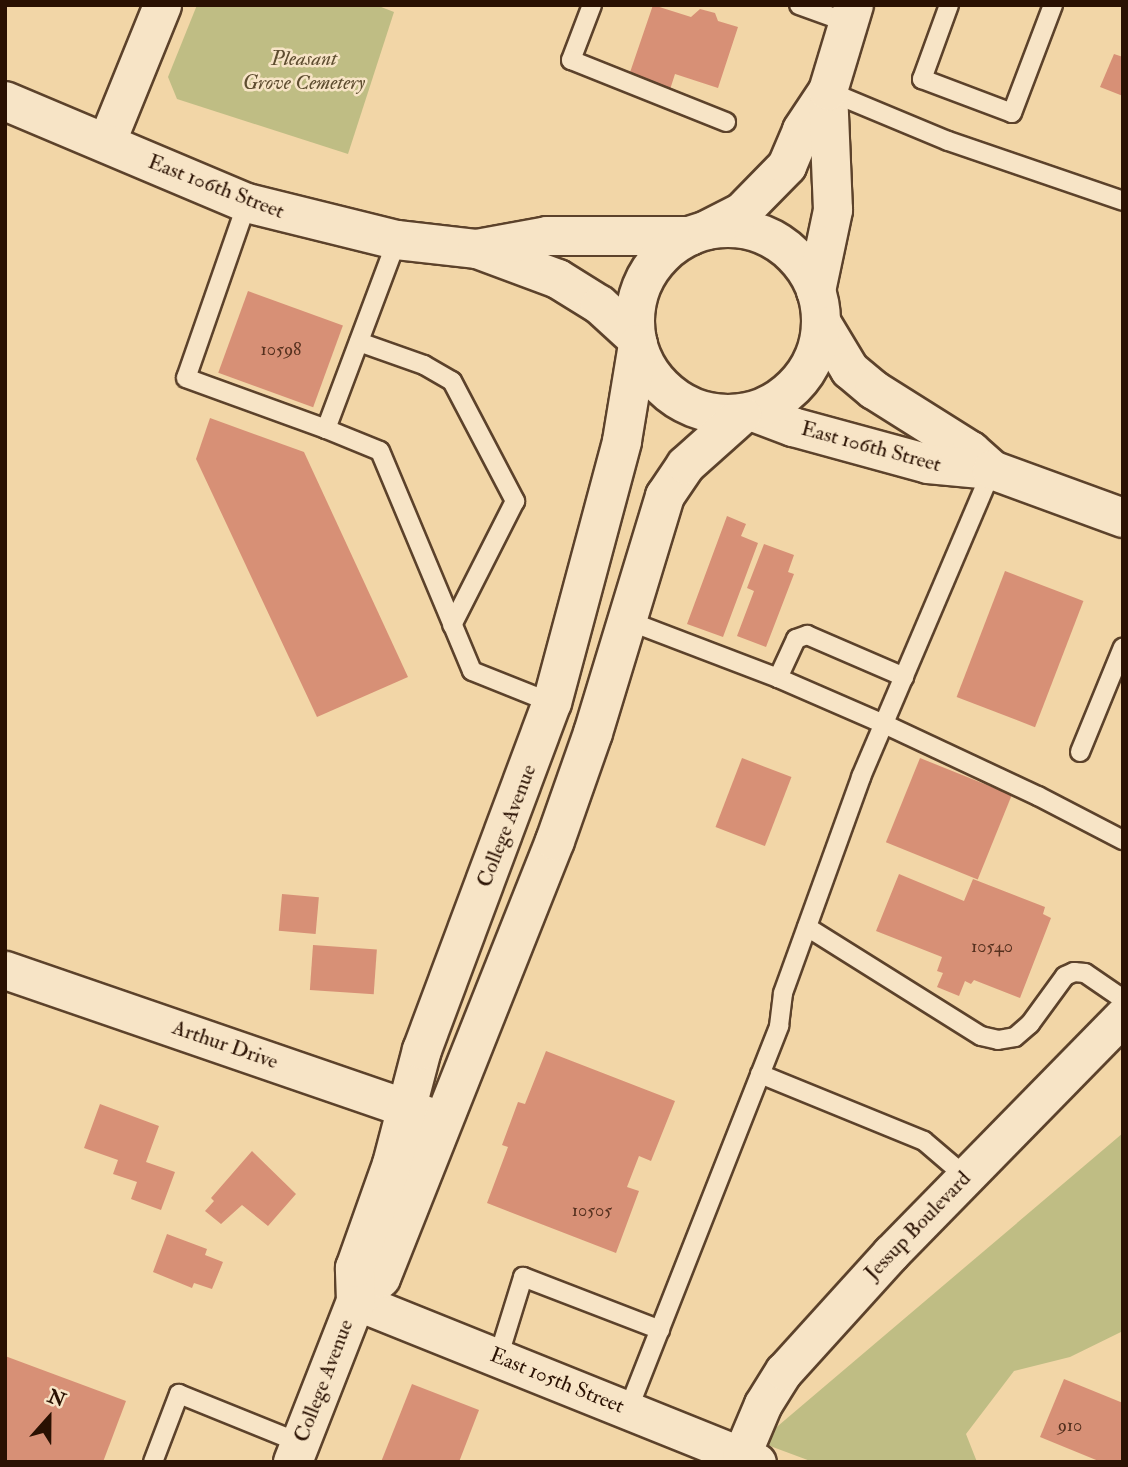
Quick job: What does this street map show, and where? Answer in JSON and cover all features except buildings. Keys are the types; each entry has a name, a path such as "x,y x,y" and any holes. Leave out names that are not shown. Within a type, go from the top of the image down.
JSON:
{"main road":[{"path":"828,91 833,210 814,356 801,378 782,397 748,413 712,413 678,399 651,372 637,341 636,306 646,276 666,251 741,213 787,166 802,130 828,91 852,14"},
{"name":"East 106th Street","path":"5,101 247,203 397,240 477,249 576,288 637,341"},
{"path":"699,233 734,228 773,240 795,256 819,306"},
{"name":"East 106th Street","path":"477,249 547,236 699,233"},
{"name":"East 106th Street","path":"819,306 850,370 874,390 971,451 992,470"},
{"name":"College Avenue","path":"297,1452 356,1301 355,1268 392,1164 422,1050 552,703 619,454 637,341"},
{"name":"East 106th Street","path":"748,413 928,464 992,470 1123,518"},
{"name":"College Avenue","path":"356,1301 381,1278 555,841 629,621 656,522 675,478 699,451 748,413"}],"street":[{"path":"106,143 162,5"},
{"name":"Arthur Drive","path":"5,970 444,1121"},
{"name":"Jessup Boulevard","path":"749,1459 763,1404 784,1371 965,1176 1123,1016"},
{"name":"East 105th Street","path":"356,1301 749,1459"}],"lane":[{"path":"592,5 571,61 726,122"},
{"path":"799,5 852,14"},
{"path":"949,5 922,79 1012,113 1053,5"},
{"path":"828,91 948,141 1123,201"},
{"path":"247,203 186,378 380,451 472,671 552,703"},
{"path":"326,429 397,240"},
{"path":"359,342 424,365 452,381 515,501 452,625"},
{"path":"628,1410 779,1026 783,993 884,724 992,470"},
{"path":"629,621 778,677 1038,796 1123,840"},
{"path":"778,677 796,639 807,635 904,677"},
{"path":"1080,752 1123,647"},
{"path":"807,927 981,1036 998,1040 1015,1037 1030,1024 1065,976 1074,972 1085,973 1123,999"},
{"path":"760,1074 924,1141 965,1176"},
{"path":"498,1358 523,1277 660,1330"},
{"path":"153,1462 179,1394 297,1452"}],"green space":[{"name":"Pleasant Grove Cemetery","path":"197,5 376,5 394,12 348,154 177,99 168,77"},
{"path":"1123,1133 1123,1331 1070,1357 1014,1371 966,1434 977,1462 813,1462 759,1442"}]}
